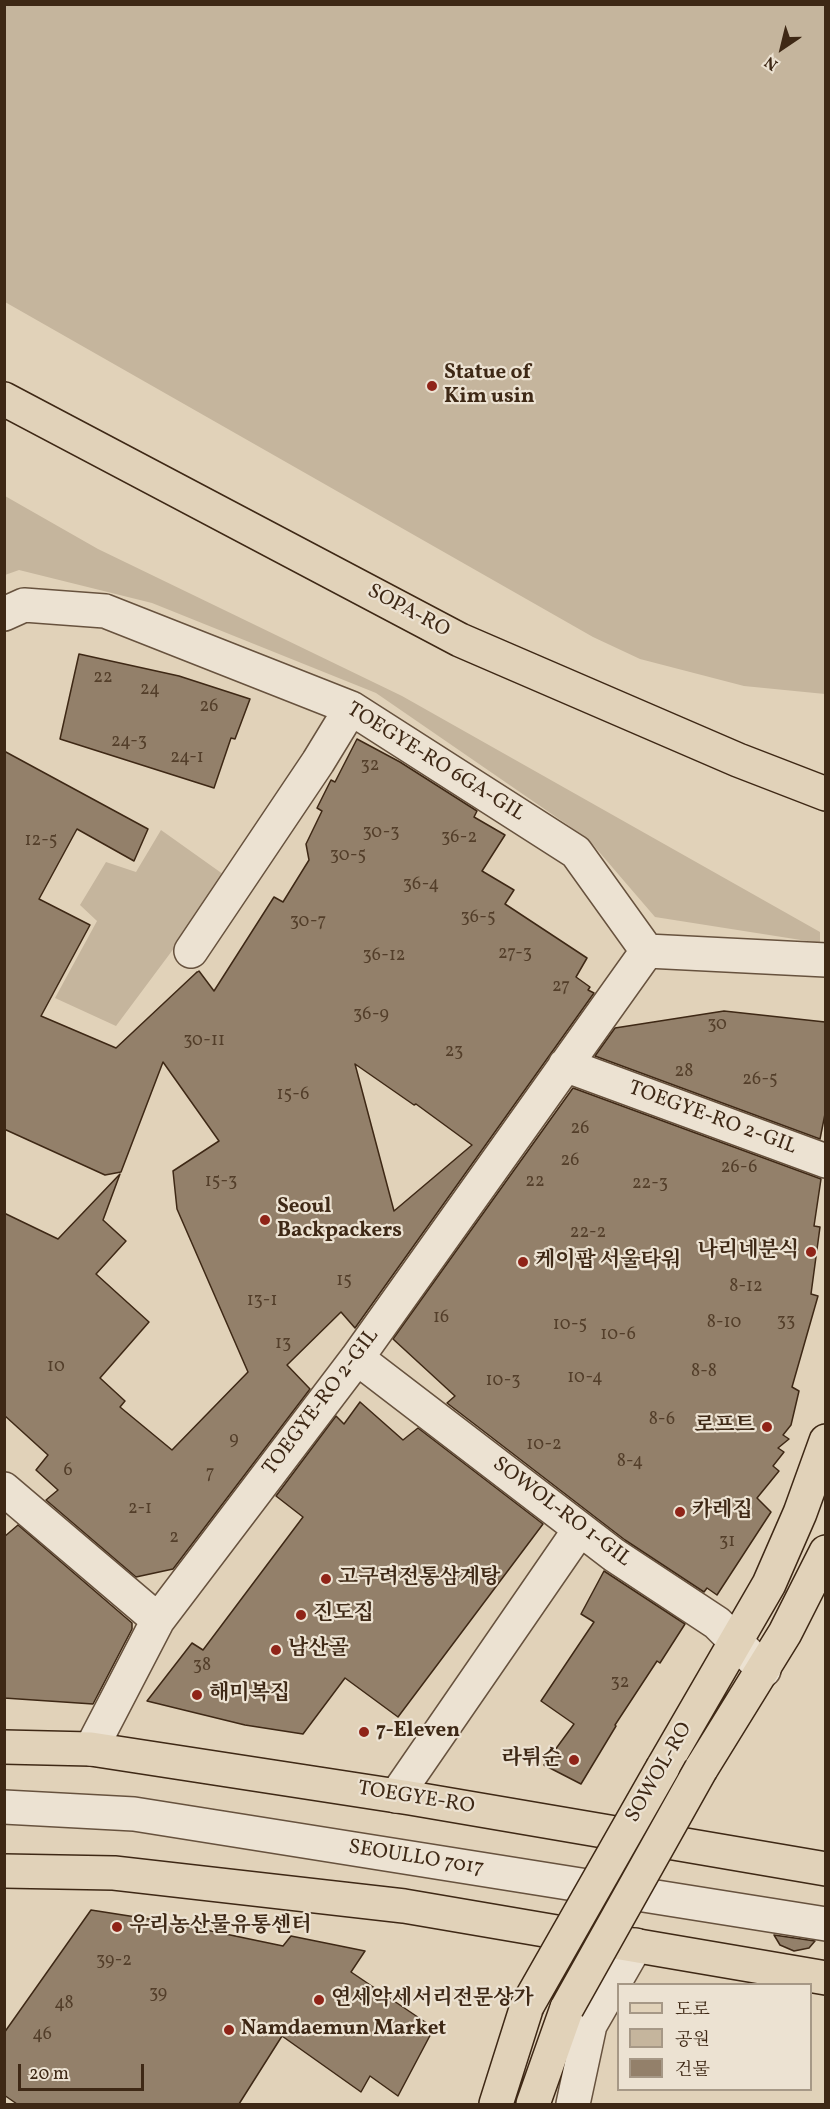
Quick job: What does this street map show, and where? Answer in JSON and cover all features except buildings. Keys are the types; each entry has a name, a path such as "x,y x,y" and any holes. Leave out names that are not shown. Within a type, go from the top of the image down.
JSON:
{"main road":[{"name":"SOPA-RO","path":"4,399 460,640 738,760 825,794"},
{"name":"SOWOL-RO","path":"495,2104 527,2006 769,1584 800,1513 825,1441"},
{"name":"SOWOL-RO","path":"533,2104 567,2008 701,1769 786,1634 825,1552"},
{"name":"TOEGYE-RO","path":"4,1747 91,1749 396,1796 825,1869"},
{"path":"4,1871 114,1874 404,1906 825,1978"}],"street":[{"name":"TOEGYE-RO 6GA-GIL","path":"4,614 24,605 105,611 351,708 576,852 647,951"},
{"path":"191,951 318,762 351,708"},
{"path":"647,951 825,960"},
{"name":"TOEGYE-RO 2-GIL","path":"91,1749 158,1620 357,1358 647,951"},
{"name":"TOEGYE-RO 2-GIL","path":"565,1065 825,1161"},
{"name":"SOWOL-RO 1-GIL","path":"357,1358 614,1555 717,1623 764,1670"},
{"path":"4,1489 158,1620"},
{"path":"396,1796 580,1529"},
{"name":"SEOULLO 7017","path":"4,1807 134,1814 825,1924"},
{"path":"573,2104 590,2025 636,1945"}],"green space":[{"path":"5,4 825,5 825,694 744,686 640,659 593,637 5,302"},
{"path":"5,496 98,549 402,696 820,932 820,943 655,917 588,839 376,693 152,603 19,570 5,575"},
{"path":"161,830 227,877 116,1026 55,998 97,921 80,905 106,862 136,872"}],"place":[{"name":"Statue of Kim usin","path":"432,386"},
{"name":"Seoul Backpackers","path":"265,1220"},
{"name":"나리네분식","path":"811,1252"},
{"name":"케이팝 서울타워","path":"523,1262"},
{"name":"로프트","path":"767,1427"},
{"name":"카레집","path":"680,1512"},
{"name":"고구려전통삼계탕","path":"326,1579"},
{"name":"진도집","path":"301,1615"},
{"name":"남산골","path":"276,1650"},
{"name":"해미복집","path":"197,1695"},
{"name":"7-Eleven","path":"364,1732"},
{"name":"라튀순","path":"574,1760"},
{"name":"우리농산물유통센터","path":"117,1927"},
{"name":"연세악세서리전문상가","path":"319,2000"},
{"name":"Namdaemun Market","path":"229,2030"}]}
